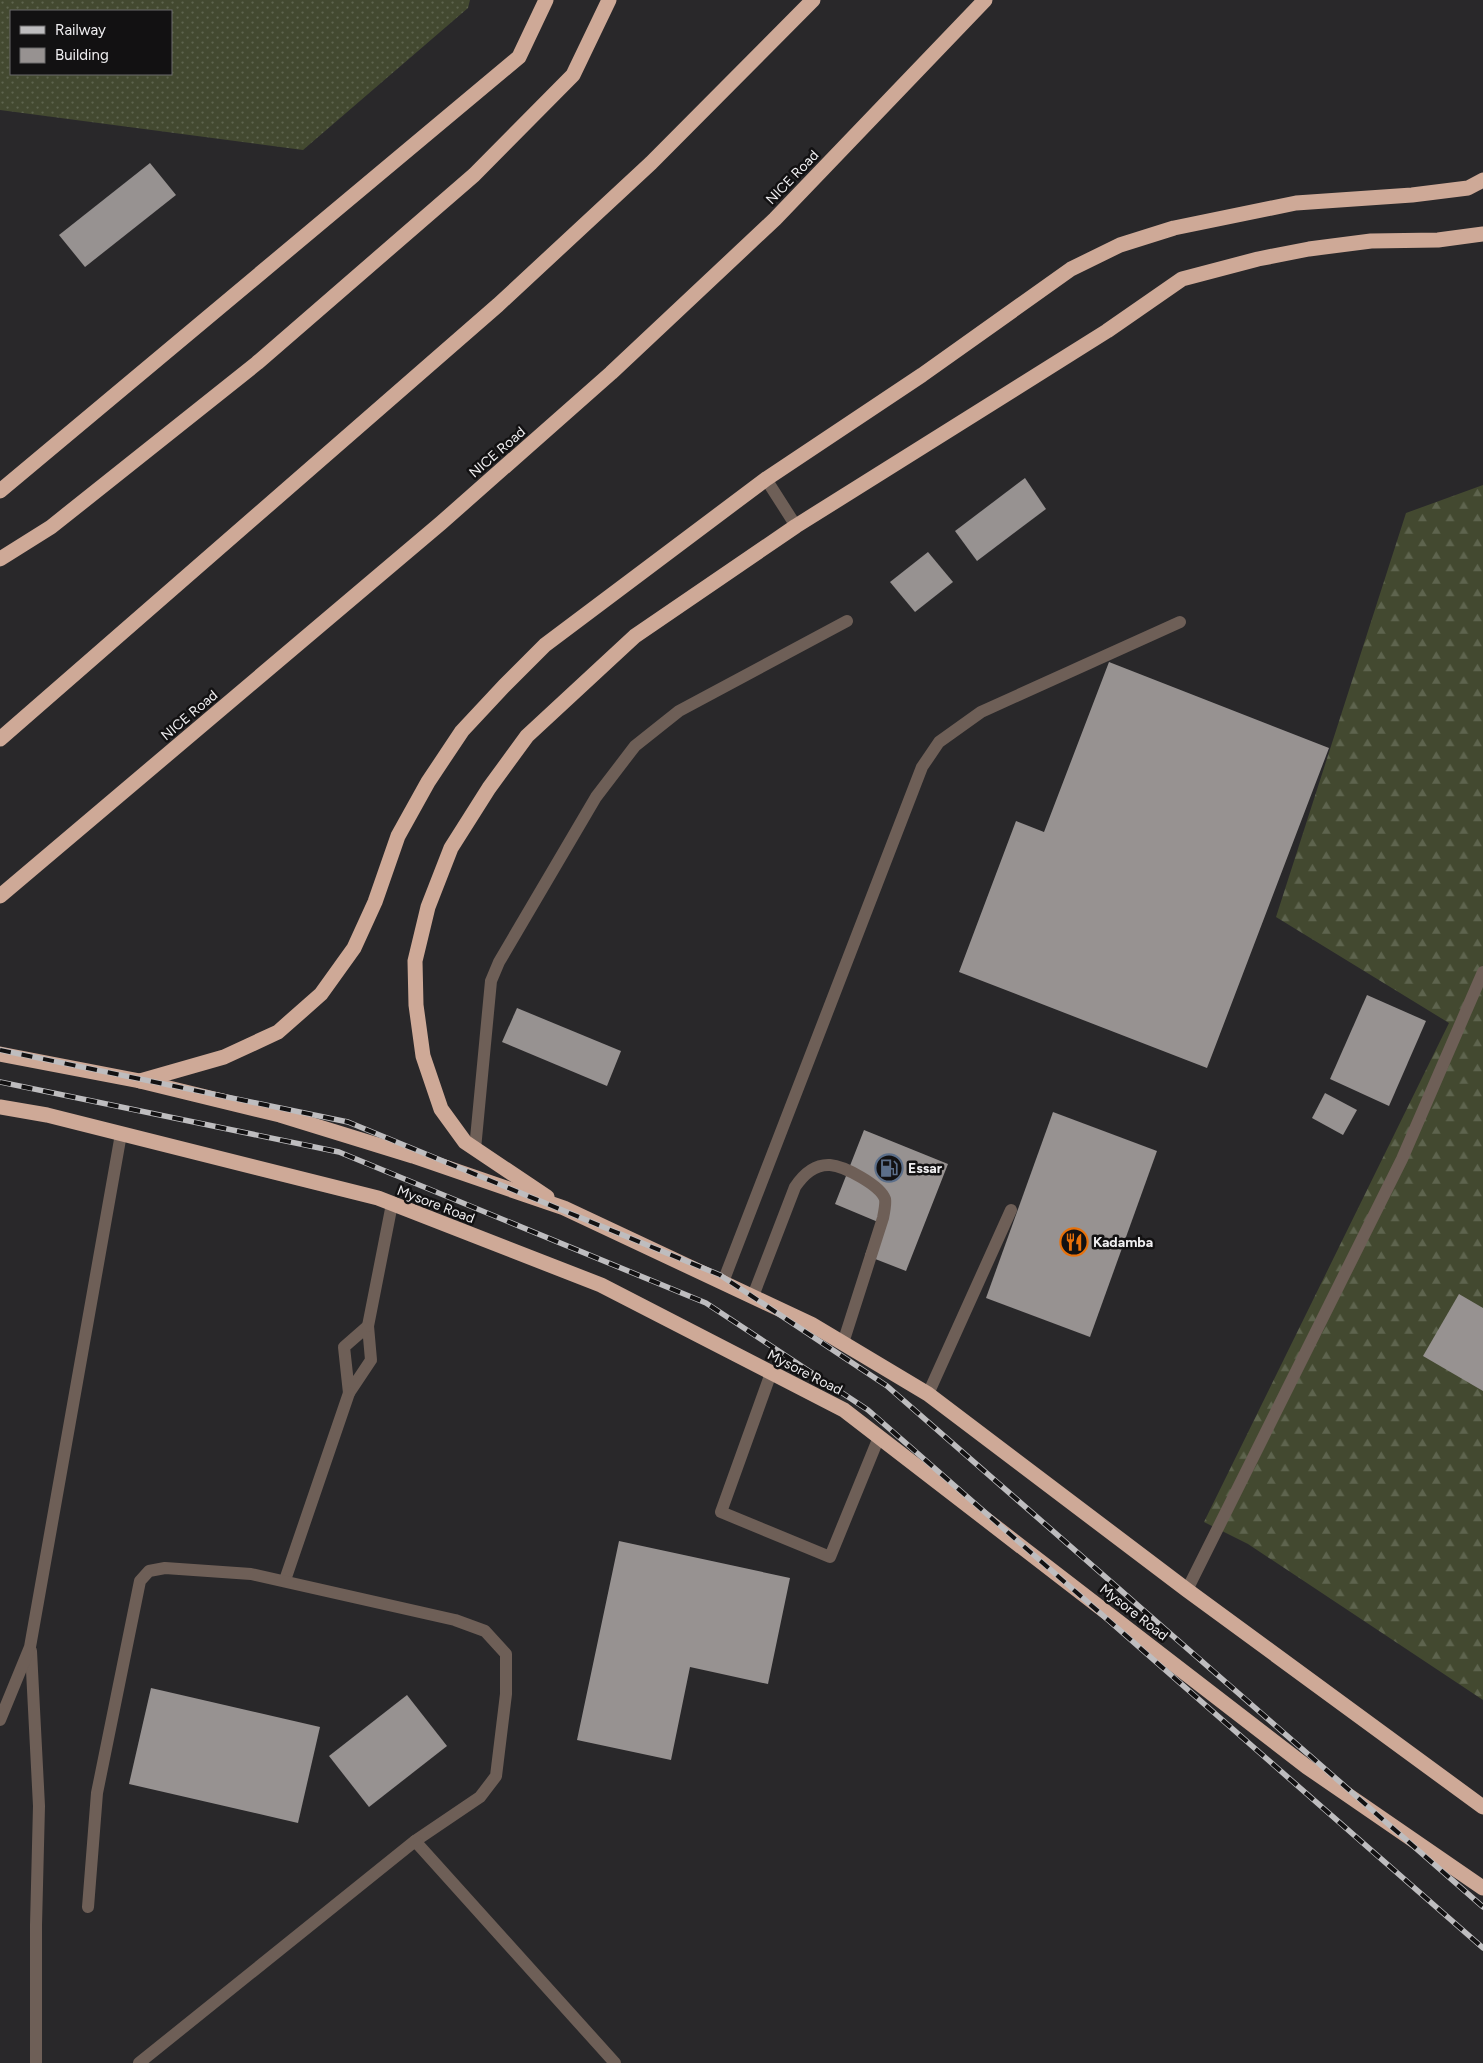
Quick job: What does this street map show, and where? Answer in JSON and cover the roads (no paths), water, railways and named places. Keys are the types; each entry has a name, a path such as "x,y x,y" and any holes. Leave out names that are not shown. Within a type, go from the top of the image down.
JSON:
{"highway":[{"path":"0,491 519,57 546,0"},
{"path":"0,559 51,526 257,364 474,175 573,75 609,0"},
{"path":"0,739 498,305 651,163 813,0"},
{"name":"NICE Road","path":"0,896 441,523 611,374 775,219 985,0"},
{"path":"140,1081 224,1057 278,1032 321,994 354,948 375,902 398,836 428,782 462,731 545,645 766,479 922,375 1071,269 1120,245 1174,228 1296,203 1468,188 1483,180"},
{"path":"564,1208 465,1142 441,1109 423,1056 416,1006 415,961 428,907 451,848 527,736 634,636 796,526 1107,331 1182,279 1258,259 1309,249 1371,241 1438,240 1483,234"},
{"path":"0,1054 140,1081 280,1115 412,1156 564,1208 811,1324 928,1394 1188,1590 1483,1807"},
{"name":"Mysore Road","path":"0,1107 48,1116 378,1198 601,1285 844,1410 1307,1767 1483,1888"}],"lane":[{"path":"766,479 796,526"},
{"path":"475,1149 491,981 499,962 596,797 635,746 679,711 847,621"},
{"path":"723,1282 922,767 939,742 981,712 1180,622"},
{"path":"1188,1590 1402,1159 1483,972"},
{"path":"0,1720 30,1647 121,1134"},
{"path":"753,1296 795,1186 804,1174 816,1168 830,1165 877,1186 885,1200 883,1218 843,1343"},
{"path":"285,1580 349,1392 371,1360 368,1326 392,1204"},
{"path":"928,1394 1011,1210"},
{"path":"349,1392 344,1347 368,1326"},
{"path":"771,1373 721,1512 830,1557 879,1437"},
{"path":"88,1907 97,1794 140,1580 148,1571 165,1568 251,1574 285,1580 455,1620 485,1631 506,1654 506,1694 496,1776 480,1797 415,1841 139,2063"},
{"path":"30,1647 39,1806 36,1924 36,2063"},
{"path":"415,1841 615,2063"}],"railway":[{"path":"0,1050 348,1122 720,1275 887,1386 1483,1907"},
{"path":"0,1082 339,1152 706,1303 868,1410 1483,1948"}],"place":[{"name":"Essar","path":"889,1168"},
{"name":"Kadamba","path":"1074,1242"}]}
